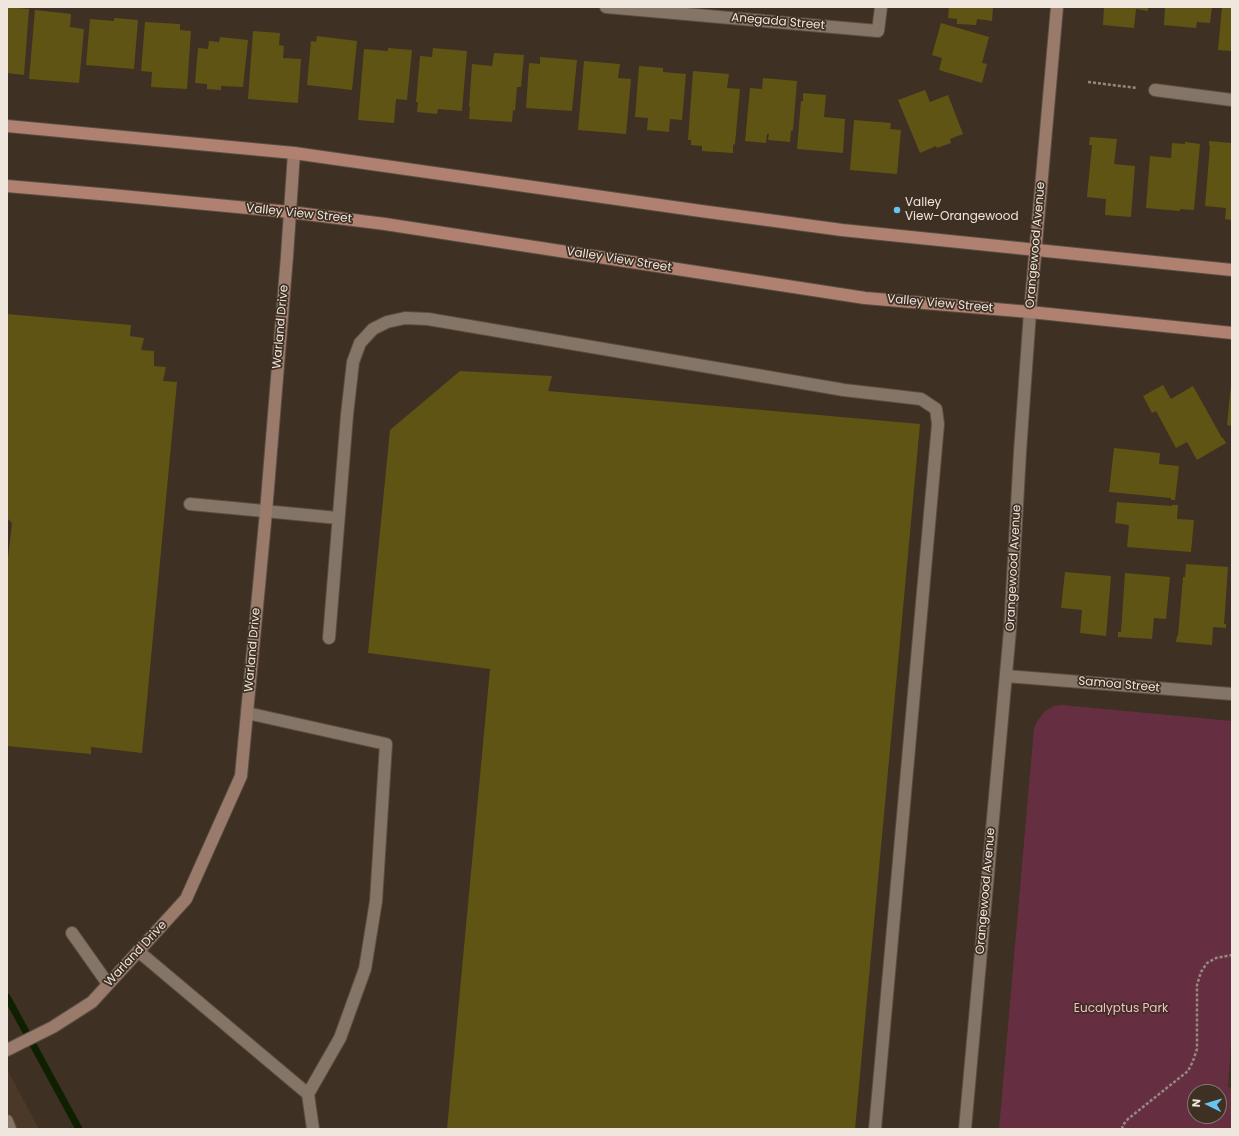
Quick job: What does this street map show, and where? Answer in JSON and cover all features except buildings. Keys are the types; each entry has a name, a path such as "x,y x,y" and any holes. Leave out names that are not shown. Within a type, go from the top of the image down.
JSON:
{"main road":[{"path":"7,126 294,153 842,230 1232,270"},
{"name":"Valley View Street","path":"7,186 290,212 385,224 865,298 1030,312 1232,333"}],"street":[{"name":"Anegada Street","path":"606,7 878,31 881,7"},
{"name":"Orangewood Avenue","path":"965,1129 1010,630 1030,312 1056,7"},
{"path":"1155,90 1232,100"},
{"name":"Warland Drive","path":"11,1048 53,1027 92,1002 186,899 241,776 266,512 294,153"},
{"path":"329,638 347,414 353,362 360,343 373,329 387,322 404,318 428,319 844,390 921,399 936,409 938,424 875,1129"},
{"path":"190,504 338,518"},
{"name":"Samoa Street","path":"1006,676 1232,694"},
{"path":"247,713 386,744 376,901 365,969 340,1038 308,1094 313,1129"},
{"path":"72,933 108,984"},
{"path":"138,951 308,1094"},
{"path":"7,1121 10,1129"}],"path":[{"path":"1088,82 1155,90"},
{"path":"1122,1129 1123,1125 1128,1119 1188,1071 1197,1049 1198,985 1201,972 1207,963 1216,958 1232,955"}],"shaded area":[{"path":"7,1069 39,1129 7,1129"}],"green space":[{"name":"Eucalyptus Park","path":"1062,705 1232,721 1232,1031 1228,1087 1232,1088 1232,1129 999,1129 1034,728 1045,711 1054,706"}],"waterway":[{"path":"7,997 79,1129"}],"place":[{"name":"Valley View-Orangewood","path":"897,210"}]}
